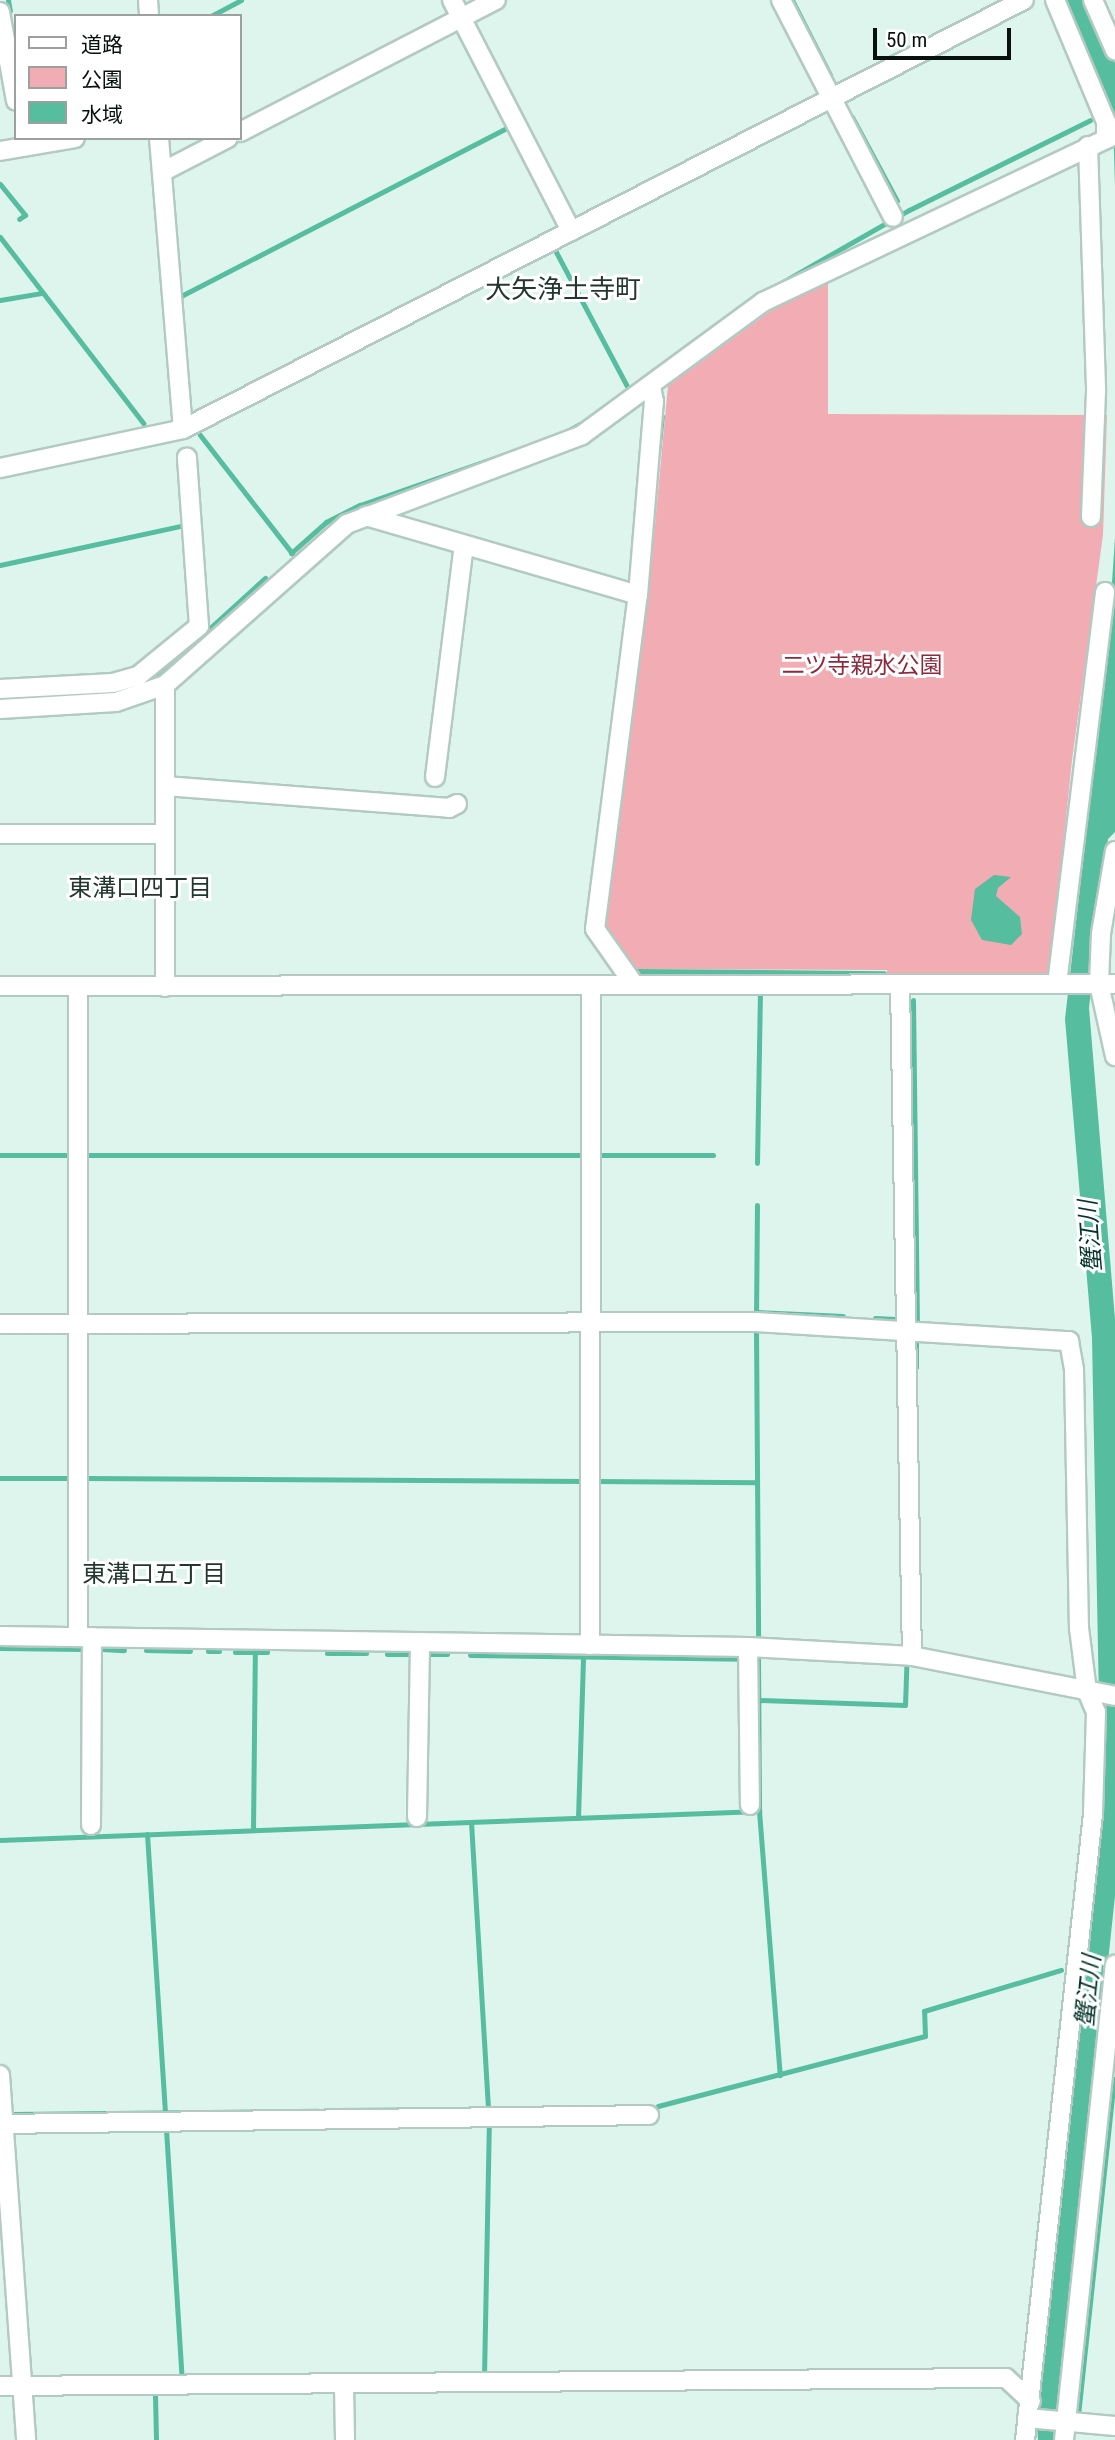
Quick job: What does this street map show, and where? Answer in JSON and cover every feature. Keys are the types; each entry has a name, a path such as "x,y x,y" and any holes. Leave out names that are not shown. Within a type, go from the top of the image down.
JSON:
{"street":[{"path":"452,0 571,231"},
{"path":"242,131 496,0"},
{"path":"781,0 893,217"},
{"path":"0,468 176,430 1024,0"},
{"path":"0,709 116,702 165,685 317,546 366,516 582,435 651,387 763,302 1111,137 1055,0"},
{"path":"1093,0 1115,50"},
{"path":"0,12 14,90"},
{"path":"0,151 23,142 49,140"},
{"path":"159,140 176,430"},
{"path":"162,172 224,140"},
{"path":"1088,146 1096,392 1091,517"},
{"path":"633,984 595,929 638,595 654,402 651,387"},
{"path":"0,689 113,683 138,676 199,626 187,457"},
{"path":"366,516 638,595"},
{"path":"435,777 464,545"},
{"path":"1056,984 1105,592"},
{"path":"164,987 165,685"},
{"path":"165,786 449,808 457,804"},
{"path":"0,834 165,834"},
{"path":"1115,851 1101,934 1115,1056"},
{"path":"0,986 592,988 633,984 1107,984"},
{"path":"901,984 912,1656"},
{"path":"79,986 78,1324 90,1825"},
{"path":"590,1645 592,988"},
{"path":"0,1324 756,1322 1069,1341 1074,1370 1079,1628 1096,1712 1093,1814 1025,2440"},
{"path":"0,1636 748,1647 912,1656 1115,1696"},
{"path":"417,1817 420,1642"},
{"path":"748,1647 750,1805"},
{"path":"1065,2428 1109,2067 1115,1965"},
{"path":"0,2075 26,2440"},
{"path":"2,2123 649,2115"},
{"path":"0,2386 344,2386 1006,2378 1030,2412 1065,2428 1115,2426"},
{"path":"344,2386 345,2440"}],"green space":[{"name":"二ツ寺親水公園","path":"828,278 828,414 1107,415 1103,535 1072,760 1050,972 1045,977 887,975 887,970 637,969 606,928 648,599 668,386 769,312"}],"water":[{"path":"1060,0 1088,0 1115,63 1115,186 1113,125"},
{"name":"蟹江川","path":"1115,537 1115,832 1108,839 1089,1008 1115,1319 1115,1896 1057,2440 1038,2440 1036,2412 1099,1702 1092,1338 1065,1019 1108,642"},
{"path":"994,875 1011,877 998,888 996,896 1020,917 1022,934 1011,945 982,940 971,920 975,889"}],"waterway":[{"path":"8,0 10,11"},
{"path":"215,14 241,0"},
{"path":"792,0 830,75"},
{"path":"852,117 897,201"},
{"path":"751,300 909,210 1090,120"},
{"path":"181,296 508,127"},
{"path":"0,184 25,215 19,219"},
{"path":"0,237 143,423"},
{"path":"556,252 627,386"},
{"path":"0,300 42,293"},
{"path":"560,435 594,416"},
{"path":"658,453 662,416"},
{"path":"200,435 292,553"},
{"path":"291,553 326,522 360,505 514,451"},
{"path":"0,565 181,526"},
{"path":"211,627 265,578"},
{"path":"145,684 196,641"},
{"path":"0,699 67,696"},
{"path":"627,959 635,971 884,973"},
{"path":"757,1163 760,996"},
{"path":"913,1000 917,1321"},
{"path":"0,1155 71,1155"},
{"path":"84,1155 586,1155"},
{"path":"597,1155 713,1155"},
{"path":"757,1205 756,1312 843,1316"},
{"path":"875,1318 895,1319"},
{"path":"756,1329 758,1635"},
{"path":"916,1341 916,1367"},
{"path":"0,1478 72,1478"},
{"path":"84,1478 585,1481"},
{"path":"595,1481 757,1482"},
{"path":"0,1648 83,1649"},
{"path":"102,1649 124,1650"},
{"path":"146,1650 190,1651"},
{"path":"208,1651 219,1651"},
{"path":"235,1652 267,1652"},
{"path":"253,1830 255,1652"},
{"path":"327,1653 366,1653"},
{"path":"387,1654 410,1654"},
{"path":"428,1654 447,1654"},
{"path":"470,1655 743,1659"},
{"path":"578,1818 583,1656"},
{"path":"758,1659 759,1811 780,2075"},
{"path":"759,1700 905,1705 906,1667"},
{"path":"0,1840 759,1811"},
{"path":"471,1822 488,2109"},
{"path":"147,1834 165,2112"},
{"path":"658,2106 925,2036 924,2011 1061,1970"},
{"path":"1083,2415 1078,2415 1114,2079"},
{"path":"335,2110 479,2109"},
{"path":"13,2114 318,2111"},
{"path":"484,2377 489,2125"},
{"path":"166,2129 182,2380"},
{"path":"155,2395 156,2440"}],"district":[{"name":"大矢浄土寺町","path":"563,290"},
{"name":"東溝口四丁目","path":"140,889"},
{"name":"東溝口五丁目","path":"154,1575"}]}
